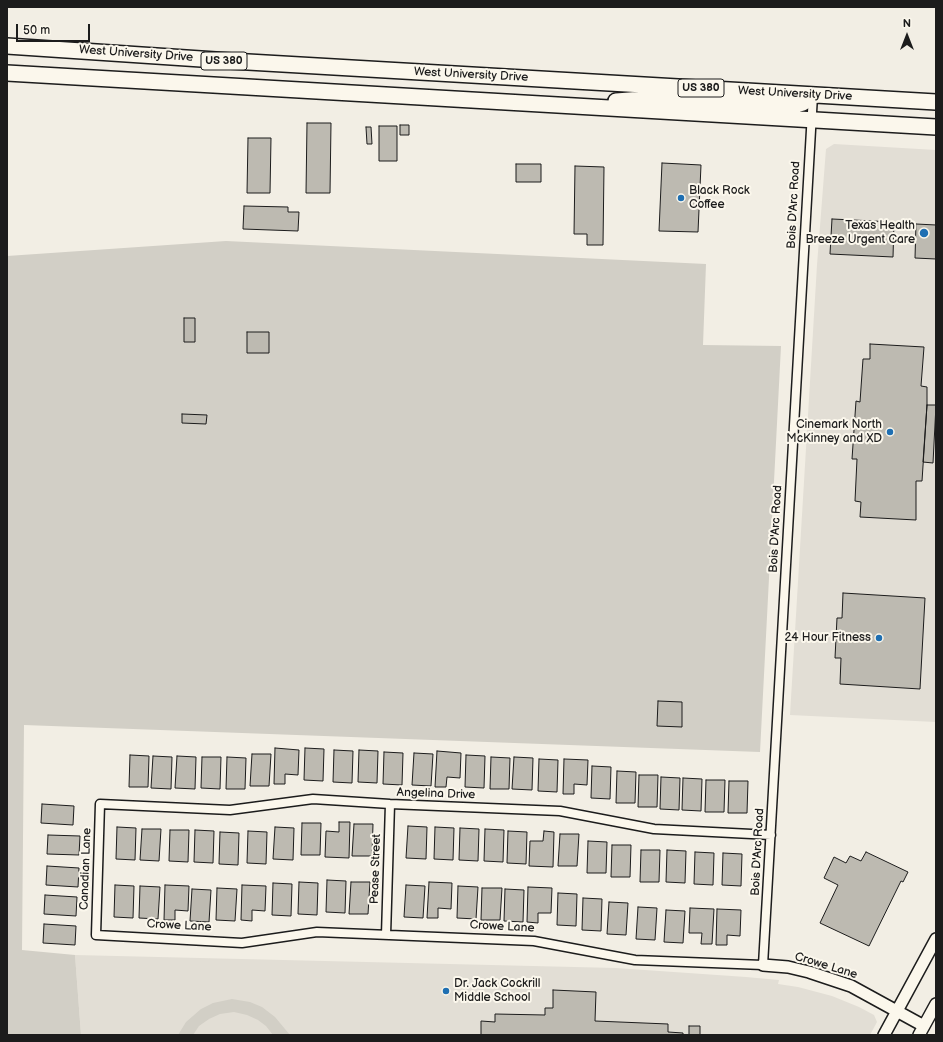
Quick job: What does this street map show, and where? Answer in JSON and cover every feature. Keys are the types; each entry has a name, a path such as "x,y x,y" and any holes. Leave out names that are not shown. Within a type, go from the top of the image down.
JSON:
{"highway":[{"name":"West University Drive","path":"7,46 231,61 441,72 936,102"},
{"path":"434,97 441,72"},
{"name":"West University Drive","path":"7,73 936,127"},
{"path":"577,106 643,99 792,106 803,103 813,95"}],"main road":[{"path":"884,1035 936,939"},
{"name":"Crowe Lane","path":"763,965 788,967 829,978 851,986 898,1010 922,1030"},
{"path":"922,1030 936,1004"}],"street":[{"name":"Bois D'Arc Road","path":"763,965 813,95"},
{"name":"Angelina Drive","path":"100,804 230,810 313,798 390,804 560,811 654,829 771,835"},
{"name":"Canadian Lane","path":"96,935 100,804"},
{"name":"Pease Street","path":"386,935 390,804"},
{"name":"Crowe Lane","path":"96,935 242,943 317,932 534,941 635,960 763,965"}],"shaded area":[{"path":"834,144 936,150 936,722 790,715 817,265 826,149"},
{"path":"226,241 706,264 703,345 781,346 760,752 24,725 22,950 75,955 81,1035 7,1035 7,256"},
{"name":"Dr. Jack Cockrill Middle School","path":"75,955 616,968 746,977 779,980 778,984 798,987 832,996 874,1015 877,1022 870,1035 81,1035"},
{"path":"232,999 250,1002 262,1007 275,1017 290,1035 273,1035 266,1026 258,1020 247,1015 234,1012 220,1014 209,1019 199,1026 193,1035 178,1035 186,1022 201,1009 213,1003"}],"building":[{"path":"307,123 331,123 330,193 306,193"},
{"path":"400,125 409,125 409,135 400,135"},
{"path":"379,126 397,126 397,161 379,161"},
{"path":"366,127 371,127 372,144 367,144"},
{"path":"248,138 271,138 270,193 247,193"},
{"path":"662,163 701,165 698,232 659,231"},
{"path":"516,164 541,164 541,182 516,182"},
{"path":"575,166 604,167 603,245 587,245 587,234 574,234"},
{"path":"244,206 288,207 288,212 299,212 298,231 243,229"},
{"path":"832,219 894,222 893,257 830,254"},
{"path":"916,224 936,225 936,259 915,258"},
{"path":"184,318 195,318 195,342 184,342"},
{"path":"247,332 269,332 269,353 247,353"},
{"name":"Cinemark North McKinney and XD","path":"870,344 924,347 921,386 927,387 927,405 922,481 916,481 916,520 860,517 861,502 855,501 857,459 852,459 856,401 860,402 863,359 870,359"},
{"path":"927,405 936,405 933,463 923,462"},
{"path":"182,414 207,415 206,424 182,423"},
{"name":"24 Hour Fitness","path":"843,593 925,598 920,689 840,684 841,658 835,658 837,618 842,618"},
{"path":"658,701 682,702 682,727 657,726"},
{"path":"275,748 299,750 298,775 285,774 285,784 274,784"},
{"path":"305,748 324,749 323,781 304,780"},
{"path":"334,750 353,751 352,783 333,782"},
{"path":"359,750 378,751 377,783 358,782"},
{"path":"437,751 461,753 460,778 447,777 446,787 435,787"},
{"path":"384,752 403,753 402,785 383,784"},
{"path":"414,753 433,754 431,786 412,785"},
{"path":"252,754 271,754 269,786 250,786"},
{"path":"130,755 149,756 148,787 129,787"},
{"path":"466,755 485,756 484,788 465,787"},
{"path":"153,756 172,757 171,789 151,788"},
{"path":"177,756 196,757 195,789 175,788"},
{"path":"202,757 221,757 220,789 201,788"},
{"path":"227,757 246,758 245,789 226,789"},
{"path":"491,757 510,758 509,789 490,789"},
{"path":"514,757 533,758 532,790 512,789"},
{"path":"539,759 558,760 557,792 538,791"},
{"path":"564,759 588,760 587,785 574,784 574,794 563,794"},
{"path":"592,766 611,767 610,799 591,798"},
{"path":"617,771 636,772 635,803 616,803"},
{"path":"639,775 658,775 657,807 638,807"},
{"path":"661,777 680,778 679,810 660,809"},
{"path":"683,778 702,779 701,811 682,810"},
{"path":"706,780 725,780 724,812 705,812"},
{"path":"729,781 748,781 747,813 728,813"},
{"path":"42,804 74,806 73,825 41,823"},
{"path":"339,822 350,822 349,858 325,857 326,831 339,832"},
{"path":"302,823 321,823 320,855 301,855"},
{"path":"354,824 373,824 372,856 352,856"},
{"path":"408,826 427,827 426,859 406,858"},
{"path":"117,827 136,828 135,860 116,859"},
{"path":"275,827 294,828 293,860 273,859"},
{"path":"435,827 454,828 453,860 434,859"},
{"path":"460,828 479,829 478,861 459,860"},
{"path":"142,829 161,829 159,861 140,860"},
{"path":"485,829 504,830 503,862 484,861"},
{"path":"170,830 189,830 188,862 169,861"},
{"path":"195,830 214,831 213,863 194,862"},
{"path":"248,831 267,832 266,864 247,863"},
{"path":"508,831 527,832 526,864 507,863"},
{"path":"544,831 554,832 553,867 529,866 530,841 543,841"},
{"path":"220,832 239,833 238,865 219,864"},
{"path":"560,834 579,834 577,866 558,866"},
{"path":"48,835 80,836 79,855 47,854"},
{"path":"588,841 607,842 606,873 587,873"},
{"path":"612,845 631,845 630,877 611,877"},
{"path":"641,850 660,850 659,882 640,882"},
{"path":"667,850 686,851 685,883 666,882"},
{"path":"695,852 714,853 713,885 694,884"},
{"path":"866,852 908,872 903,882 901,881 869,946 820,923 838,885 824,878 834,857 846,863 850,856 861,861"},
{"path":"723,853 742,854 741,886 722,885"},
{"path":"47,866 79,868 78,887 46,885"},
{"path":"327,880 346,881 345,913 326,912"},
{"path":"299,882 318,883 317,915 298,914"},
{"path":"351,882 370,882 368,914 349,914"},
{"path":"429,882 452,883 451,909 438,908 438,918 427,918"},
{"path":"273,883 292,884 291,916 272,915"},
{"path":"115,885 134,886 133,918 114,917"},
{"path":"165,885 189,886 188,911 175,910 175,920 164,920"},
{"path":"242,885 266,886 265,911 252,910 252,921 241,920"},
{"path":"406,885 425,886 423,918 404,917"},
{"path":"140,886 160,887 158,919 139,918"},
{"path":"458,886 478,887 476,919 457,918"},
{"path":"528,887 552,888 551,913 538,913 538,923 527,922"},
{"path":"217,888 237,889 235,921 216,920"},
{"path":"482,888 502,888 500,920 481,920"},
{"path":"192,889 211,890 209,922 190,921"},
{"path":"505,889 524,890 523,922 504,921"},
{"path":"558,893 577,894 576,926 557,925"},
{"path":"45,895 77,897 76,916 44,914"},
{"path":"583,898 602,899 601,931 582,930"},
{"path":"609,902 628,903 626,935 607,934"},
{"path":"638,907 657,908 655,940 636,939"},
{"path":"690,908 714,909 712,944 701,944 702,933 689,933"},
{"path":"717,909 741,910 740,936 727,935 727,945 716,945"},
{"path":"666,910 685,911 683,943 664,942"},
{"path":"44,924 76,926 75,945 43,943"},
{"path":"553,990 596,992 595,1021 668,1024 668,1032 683,1033 683,1035 481,1035 481,1021 495,1022 495,1014 545,1015 545,1008 553,1008"},
{"path":"689,1026 700,1026 700,1035 689,1035"}],"place":[{"name":"Black Rock Coffee","path":"681,198"},
{"name":"Texas Health Breeze Urgent Care","path":"924,233"},
{"name":"Cinemark North McKinney and XD","path":"890,432"},
{"name":"24 Hour Fitness","path":"879,638"},
{"name":"Dr. Jack Cockrill Middle School","path":"446,991"}]}
